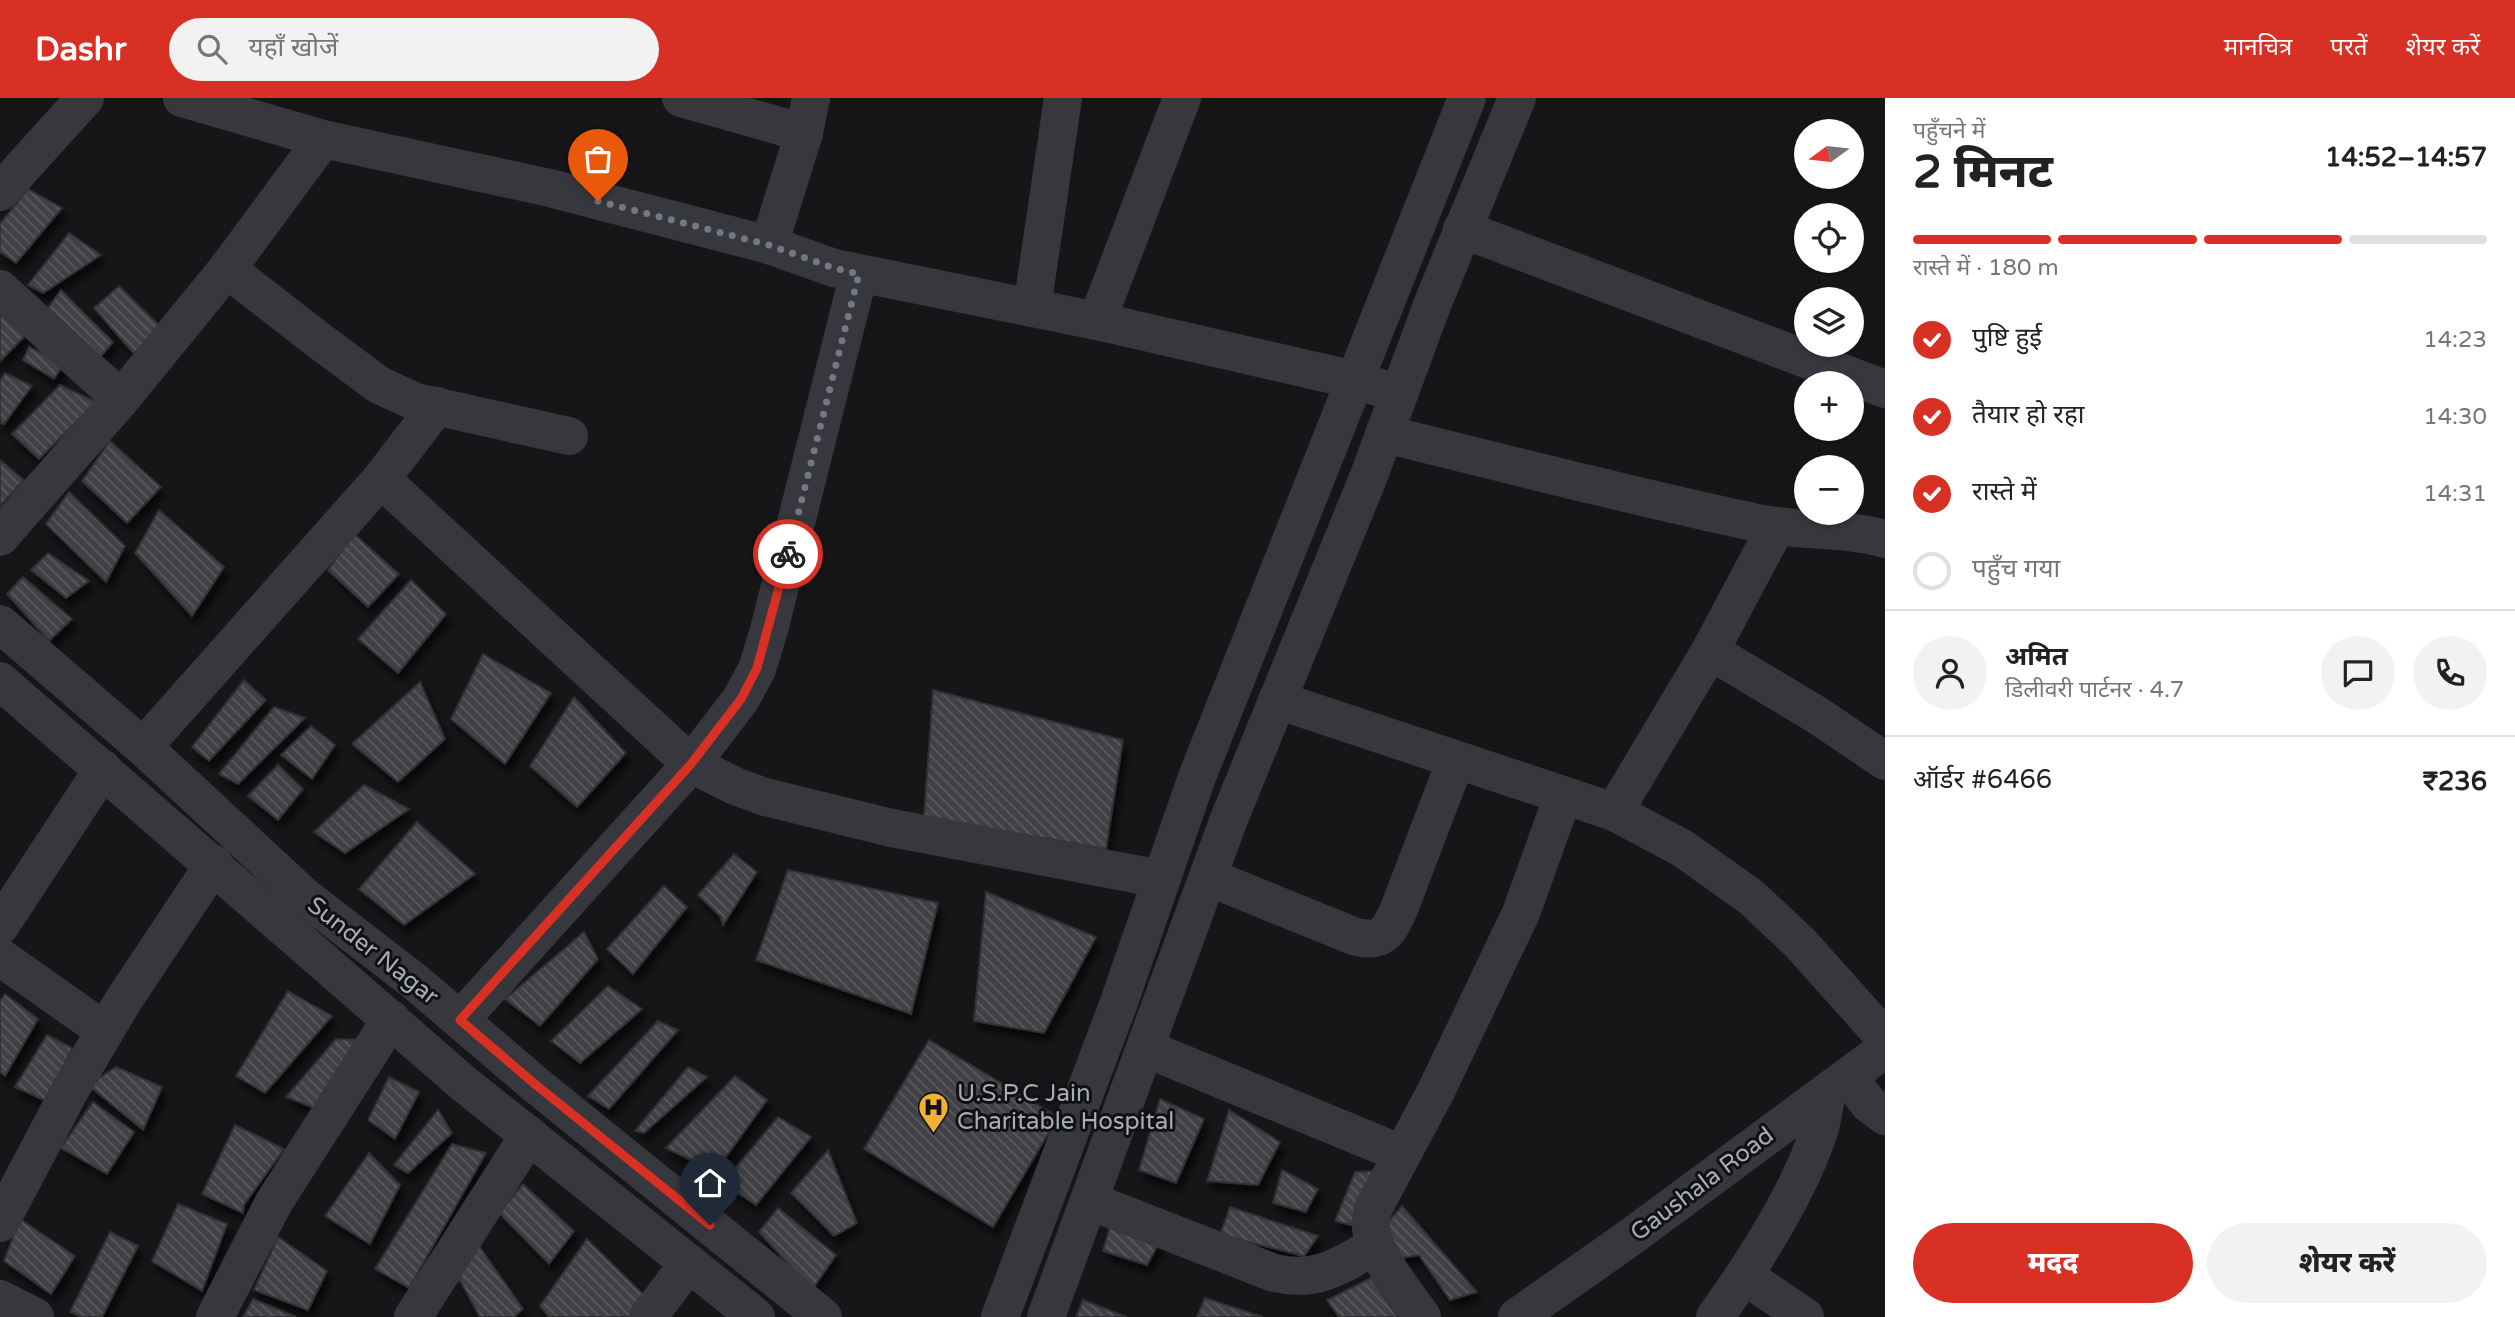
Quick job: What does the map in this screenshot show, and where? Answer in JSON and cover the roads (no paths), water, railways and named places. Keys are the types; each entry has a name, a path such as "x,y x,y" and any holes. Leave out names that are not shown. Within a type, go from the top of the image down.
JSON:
{"street":[{"path":"0,191 85,98"},
{"path":"182,98 323,139 550,188 769,245 834,268 1097,321 1355,380 1398,394"},
{"path":"681,98 808,116 769,245"},
{"path":"1032,308 1063,98"},
{"path":"1097,321 1182,98"},
{"path":"1000,1317 1118,1005 1196,777 1467,98"},
{"path":"1046,1317 1228,819 1384,434 1462,229 1517,98"},
{"path":"0,537 121,399 227,269 323,139"},
{"path":"1462,229 1885,389"},
{"path":"227,269 379,384 416,402 569,436"},
{"path":"460,1020 691,764 741,699 757,668 772,617 859,274"},
{"path":"0,289 121,399"},
{"path":"143,747 381,479 437,406"},
{"path":"1384,434 1776,527 1841,531 1885,539"},
{"path":"381,479 691,764 735,786 765,797 892,828 1161,879"},
{"path":"1614,812 1710,651 1776,527"},
{"path":"14,636 0,681 214,864 463,1083 756,1317"},
{"name":"Sunder Nagar","path":"14,636 143,747 306,897 414,981 536,1085 823,1317"},
{"path":"1710,651 1817,715 1885,761"},
{"path":"1277,700 1614,812 1682,848 1751,897 1800,943 1885,1038"},
{"path":"1208,877 1356,937 1369,940 1381,937 1389,930 1399,909 1456,760"},
{"path":"0,926 103,769"},
{"path":"1422,1317 1376,1245 1371,1228 1372,1212 1437,1091 1521,913 1563,796"},
{"path":"0,1223 69,1092 105,1031 214,864"},
{"path":"0,957 105,1031"},
{"path":"215,1317 274,1202 391,1019"},
{"path":"1145,1048 1402,1154"},
{"name":"Gaushala Road","path":"1517,1317 1628,1239 1885,1049"},
{"path":"1715,1317 1745,1276 1797,1183 1837,1084 1885,1116"},
{"path":"413,1317 529,1135"},
{"path":"1090,1201 1293,1278 1311,1277 1339,1267 1376,1245"},
{"path":"648,1317 690,1263"},
{"path":"1745,1276 1805,1317"},
{"path":"0,1299 35,1317"}],"place":[{"name":"U.S.P.C Jain Charitable Hospital","path":"934,1134"}]}
